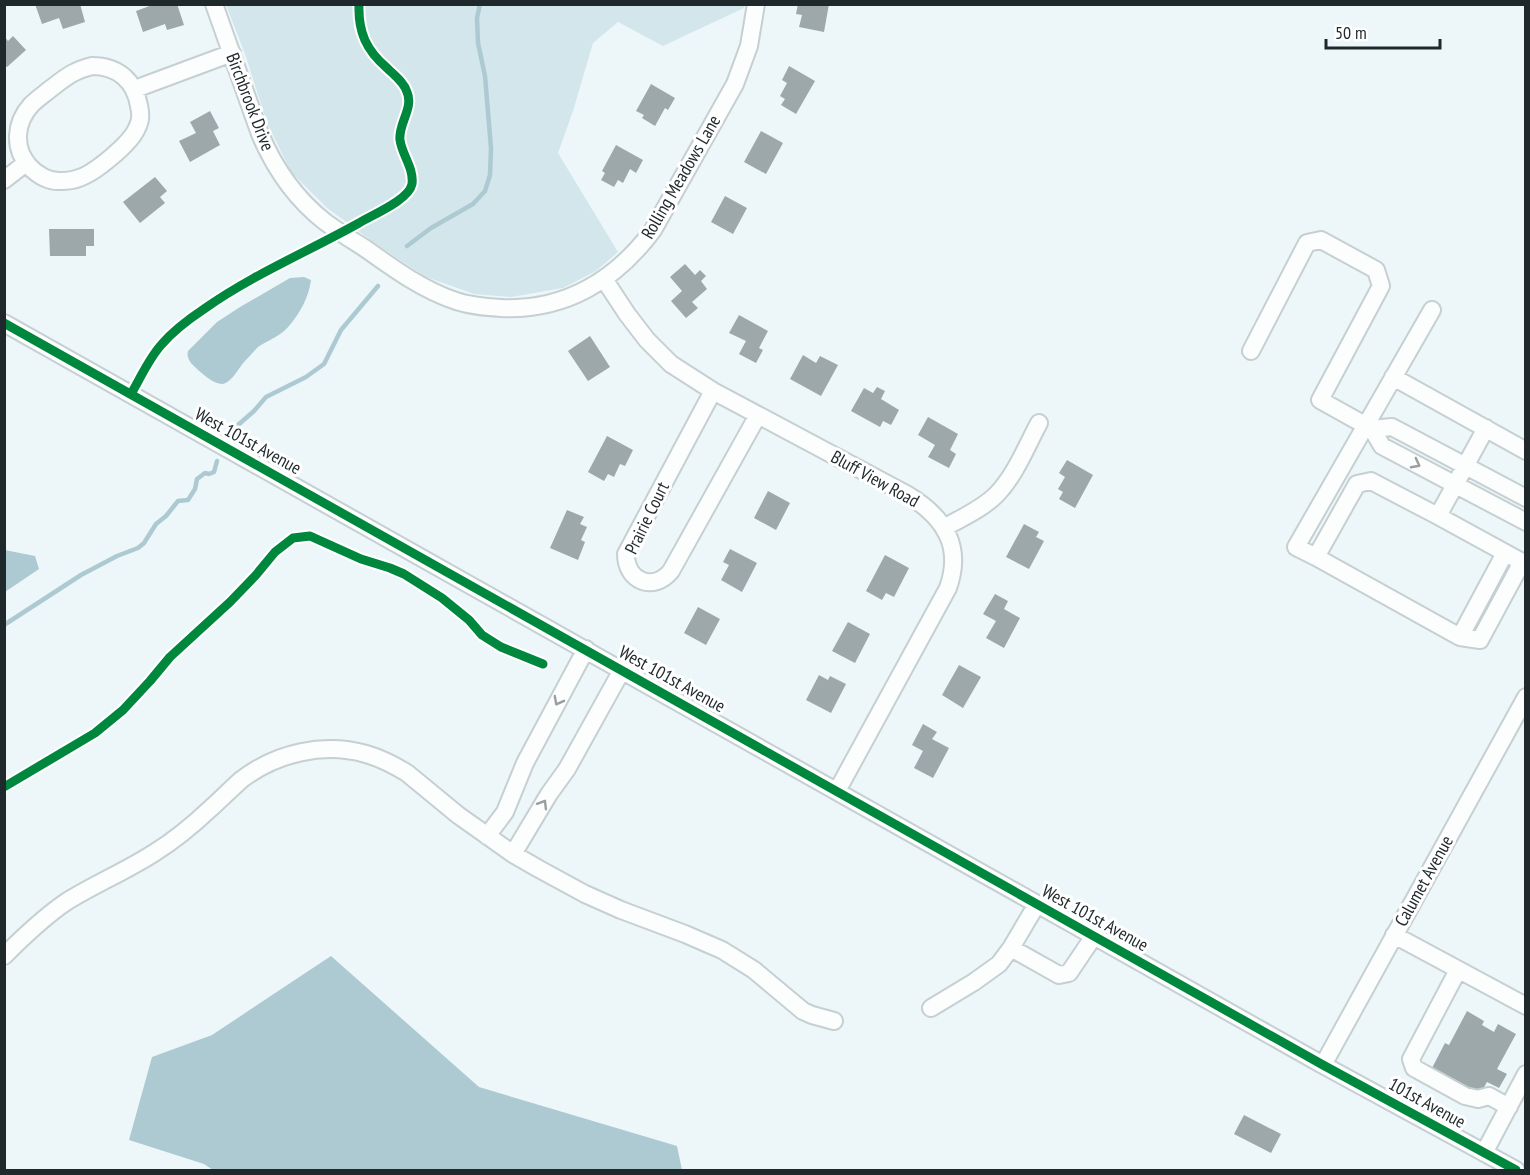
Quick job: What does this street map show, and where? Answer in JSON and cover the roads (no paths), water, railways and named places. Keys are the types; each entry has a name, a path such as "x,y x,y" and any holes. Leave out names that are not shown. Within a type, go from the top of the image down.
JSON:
{"street":[{"name":"Birchbrook Drive","path":"214,4 260,134 285,180 325,222 411,279"},
{"name":"Rolling Meadows Lane","path":"411,279 458,302 492,308 511,308 538,306 578,294 621,266 653,230 735,84 749,46 756,4"},
{"path":"135,89 232,53"},
{"path":"92,66 102,66 119,73 135,89 140,110 137,129 128,143 88,174 60,182 41,176 26,162 18,148 17,139 18,129 24,115 33,103 70,74 92,66"},
{"path":"4,180 26,162"},
{"path":"1251,351 1307,243 1321,240 1376,270 1381,286 1320,400 1369,427 1382,446 1526,522"},
{"name":"Bluff View Road","path":"604,279 627,314 657,351 671,364 713,391 908,495 930,511 944,528 950,541 954,566 948,588 837,791"},
{"path":"1316,557 1357,484 1371,481 1522,562 1480,640 1460,637 1296,547 1369,427 1393,377 1432,310"},
{"name":"West 101st Avenue","path":"4,323 1323,1065"},
{"path":"1393,377 1526,451"},
{"name":"Prairie Court","path":"713,391 629,547 626,562 628,569 639,580 660,581 671,571 758,415"},
{"path":"944,528 994,497 1010,477 1039,423"},
{"path":"1369,427 1392,427 1526,498"},
{"path":"1438,516 1486,429"},
{"path":"487,836 505,812 525,763 586,649"},
{"path":"513,854 567,769 622,670"},
{"name":"Calumet Avenue","path":"1323,1065 1526,697"},
{"path":"4,956 53,911 137,864 171,842 251,773 272,761 293,754 329,749 353,751 378,758 407,773 487,836 554,878 621,910 722,950 754,970 803,1011 834,1022"},
{"path":"932,1008 999,964 1037,904"},
{"path":"1394,935 1526,1006"},
{"path":"1011,948 1059,975 1068,973 1094,936"},
{"path":"1458,970 1410,1059 1414,1068 1465,1096 1478,1100 1489,1096 1509,1107"},
{"name":"101st Avenue","path":"1323,1065 1516,1170"},
{"path":"1484,1153 1526,1074"}],"water":[{"path":"304,277 311,280 310,286 293,321 282,333 258,347 229,381 222,384 216,383 190,362 188,351 217,322 290,278"},
{"path":"5,550 35,556 39,569 5,592"},
{"path":"331,956 479,1087 677,1146 682,1170 213,1170 204,1164 129,1140 152,1057 212,1035"}],"waterway":[{"path":"407,246 431,228 473,204 485,191 490,175 491,148 485,76 478,43 477,18 480,4"},
{"path":"235,432 238,425 266,397 306,377 324,364 341,330 378,286"},
{"path":"4,625 81,575 138,548 156,524 178,501 188,500 195,489 197,479 205,473 214,472 217,461"}]}
